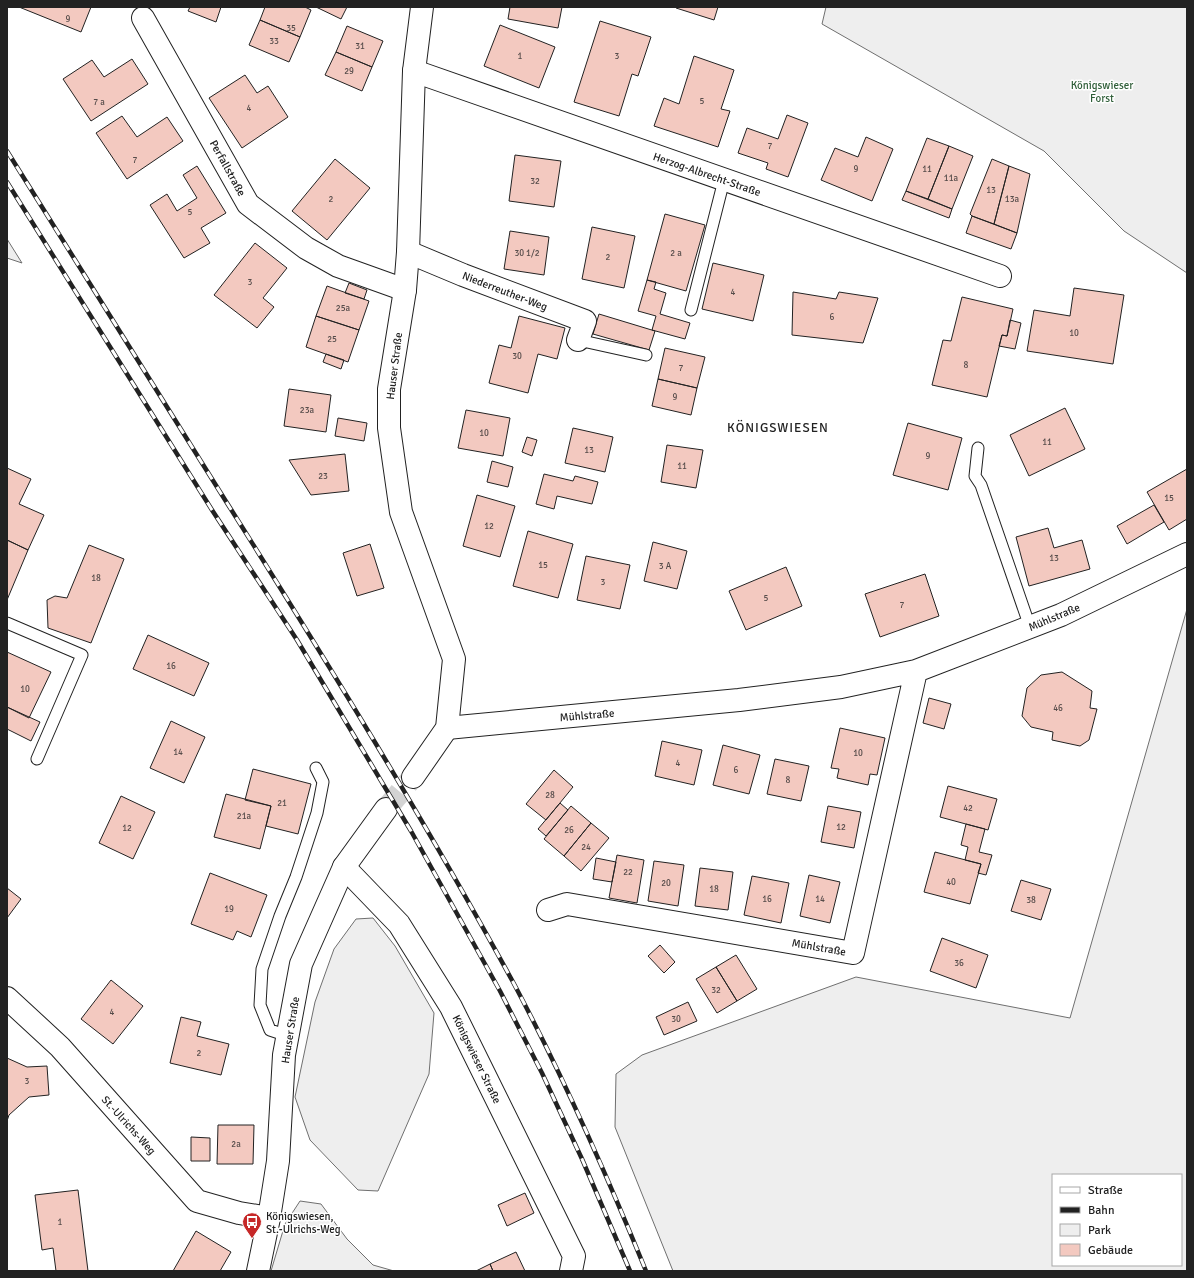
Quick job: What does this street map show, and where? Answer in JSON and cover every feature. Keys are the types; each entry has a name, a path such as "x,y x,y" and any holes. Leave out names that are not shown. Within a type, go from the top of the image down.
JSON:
{"street":[{"name":"Hauser Straße","path":"412,777 447,728 454,659 401,512 389,428 389,389 405,290 408,252 414,71 419,8"},
{"name":"Perfallstraße","path":"143,18 248,204 306,248 338,266 405,290"},
{"name":"Herzog-Albrecht-Straße","path":"414,71 1000,276"},
{"name":"Niederreuther-Weg","path":"408,252 463,275 585,321 578,340"},
{"name":"Mühlstraße","path":"447,728 739,700 841,687 916,671 1061,615 1187,554"},
{"name":"Mühlstraße","path":"548,910 567,904 852,953 916,671"},
{"name":"Hauser Straße","path":"258,1271 269,1218 278,1161 284,1055 301,964 344,867 386,810"},
{"name":"Königswieser Straße","path":"344,867 399,924 451,1007 574,1256 571,1271"},
{"name":"St.-Ulrichs-Weg","path":"7,998 60,1047 197,1200 239,1213 269,1218"}],"lane":[{"path":"691,310 724,180"},
{"path":"578,340 646,355"},
{"path":"978,448 975,476 981,485 1030,628"},
{"path":"7,623 82,656 37,759"},
{"path":"288,1036 270,1030 260,1005 262,969 280,916 296,877 317,814 323,782 316,768"}],"green space":[{"name":"Königswieser Forst","path":"826,7 1187,7 1187,273 1124,231 1044,151 822,24"},
{"path":"7,239 22,263 7,258"},
{"path":"1187,609 1187,1271 673,1271 615,1127 616,1074 642,1055 856,977 1070,1018"},
{"path":"373,918 395,946 434,1013 429,1074 378,1191 358,1190 310,1140 295,1097 315,1002 334,949 356,919"},
{"path":"300,1201 321,1204 347,1239 373,1265 394,1271 271,1271 285,1224"}],"building":[{"path":"19,7 91,7 81,32"},
{"path":"190,7 221,7 216,22 188,11"},
{"path":"265,7 305,7 311,10 300,37 260,20"},
{"path":"316,7 347,7 341,19"},
{"path":"510,7 562,7 558,28 508,19"},
{"path":"676,7 718,7 714,20"},
{"path":"260,20 300,37 289,62 249,45"},
{"path":"600,21 651,37 638,76 632,74 619,116 574,102"},
{"path":"500,25 555,47 539,88 484,66"},
{"path":"347,26 383,41 372,67 336,52"},
{"path":"336,52 372,67 362,91 325,75"},
{"path":"694,56 734,70 721,109 730,111 718,147 654,126 664,98 679,104"},
{"path":"132,59 148,84 91,121 63,79 92,60 104,77"},
{"path":"245,75 257,93 268,86 288,117 242,148 209,98"},
{"path":"787,115 808,123 788,177 766,169 768,163 738,153 747,128 778,139"},
{"path":"122,116 137,137 167,117 183,141 127,179 96,133"},
{"path":"866,137 893,149 872,201 821,180 835,148 858,157"},
{"path":"927,138 949,146 928,199 906,191"},
{"path":"949,146 973,156 952,209 928,199"},
{"path":"515,155 561,161 554,207 509,201"},
{"path":"335,159 370,188 327,240 292,211"},
{"path":"992,159 1009,166 994,224 970,214"},
{"path":"197,166 226,213 201,228 210,243 184,258 150,205 167,194 177,211 197,198 183,175"},
{"path":"1009,166 1030,174 1017,233 994,224"},
{"path":"906,191 952,209 949,218 902,200"},
{"path":"665,214 705,225 686,291 647,280"},
{"path":"972,216 1017,233 1011,249 966,233"},
{"path":"592,227 635,236 624,288 582,279"},
{"path":"510,231 549,237 544,275 504,269"},
{"path":"255,243 287,268 263,298 274,307 257,328 214,295"},
{"path":"713,263 764,275 753,321 702,309"},
{"path":"647,280 656,282 654,289 666,293 660,314 690,323 685,339 652,330 656,316 638,311"},
{"path":"349,283 367,290 364,299 345,293"},
{"path":"327,286 369,301 359,330 316,316"},
{"path":"1074,288 1124,295 1113,364 1027,351 1034,310 1070,316"},
{"path":"793,292 836,299 839,292 878,298 863,343 792,335"},
{"path":"962,297 1013,309 1007,336 1002,335 987,397 932,385 943,340 951,341"},
{"path":"599,314 655,331 649,350 593,334"},
{"path":"316,316 359,330 348,362 306,347"},
{"path":"519,316 565,328 557,359 538,354 528,393 489,383 499,345 511,348"},
{"path":"1010,320 1021,323 1015,349 999,346 1002,335 1007,336"},
{"path":"665,348 705,357 697,388 658,379"},
{"path":"326,354 344,360 341,369 323,362"},
{"path":"658,379 697,388 691,415 652,406"},
{"path":"289,389 331,395 326,432 284,426"},
{"path":"1065,408 1085,449 1029,476 1010,435"},
{"path":"466,410 510,418 503,456 458,448"},
{"path":"338,418 367,423 364,441 335,436"},
{"path":"908,423 962,438 948,490 893,475"},
{"path":"573,428 613,437 605,472 565,463"},
{"path":"527,437 537,440 532,456 522,452"},
{"path":"667,445 703,450 696,488 661,482"},
{"path":"345,454 349,491 311,495 289,460"},
{"path":"492,461 513,467 508,487 487,482"},
{"path":"7,468 31,479 19,504 44,515 28,550 7,540"},
{"path":"1187,469 1187,519 1169,530 1147,492"},
{"path":"544,474 573,481 575,476 598,482 592,504 557,496 554,509 536,504"},
{"path":"477,495 515,506 500,557 463,546"},
{"path":"1154,505 1164,522 1127,544 1117,526"},
{"path":"1048,528 1054,548 1082,540 1090,569 1029,586 1016,537"},
{"path":"528,531 573,544 558,598 513,586"},
{"path":"7,540 28,550 7,600"},
{"path":"653,542 687,551 677,589 644,581"},
{"path":"370,544 384,588 357,596 343,553"},
{"path":"89,545 124,559 91,643 48,628 47,600 55,596 67,598"},
{"path":"586,556 630,565 620,609 577,600"},
{"path":"786,567 802,606 746,630 729,591"},
{"path":"925,574 939,616 880,637 865,594"},
{"path":"148,635 209,663 194,696 133,669"},
{"path":"7,652 51,672 29,718 7,707"},
{"path":"1062,672 1092,691 1090,708 1097,709 1089,740 1080,746 1052,740 1053,732 1031,727 1022,716 1027,688 1041,675"},
{"path":"929,698 951,704 944,729 923,723"},
{"path":"7,707 40,722 31,741 7,729"},
{"path":"171,721 205,737 184,783 150,768"},
{"path":"840,728 885,738 877,775 870,774 868,785 837,778 839,769 831,768"},
{"path":"662,741 702,750 694,785 655,776"},
{"path":"723,745 760,755 749,794 713,785"},
{"path":"775,759 809,766 801,801 767,794"},
{"path":"253,769 311,784 298,834 266,826 271,806 245,800"},
{"path":"554,770 573,787 546,820 526,804"},
{"path":"948,786 997,799 988,830 940,817"},
{"path":"226,794 271,806 260,849 214,837"},
{"path":"121,796 155,812 133,859 99,843"},
{"path":"560,803 568,810 546,836 538,829"},
{"path":"571,806 591,823 564,856 544,839"},
{"path":"828,806 861,812 854,848 821,842"},
{"path":"591,823 609,838 581,871 564,856"},
{"path":"966,824 985,829 979,852 992,855 986,875 978,873 981,864 965,860 968,847 961,845"},
{"path":"935,852 981,864 970,904 924,892"},
{"path":"617,855 644,860 637,903 609,898"},
{"path":"596,858 616,862 612,882 593,879"},
{"path":"654,861 684,865 678,906 648,901"},
{"path":"700,868 733,872 728,910 695,906"},
{"path":"210,873 267,895 251,937 237,931 233,940 191,924"},
{"path":"809,875 840,882 830,923 800,916"},
{"path":"752,876 789,883 781,923 744,915"},
{"path":"1021,880 1051,889 1041,920 1011,911"},
{"path":"7,888 21,899 7,918"},
{"path":"942,938 988,955 976,988 930,971"},
{"path":"660,945 675,962 664,973 648,956"},
{"path":"736,955 757,989 737,1001 716,967"},
{"path":"716,967 737,1001 717,1013 696,979"},
{"path":"111,980 143,1006 113,1044 81,1019"},
{"path":"688,1002 697,1021 664,1035 656,1017"},
{"path":"181,1017 201,1022 197,1036 229,1044 221,1075 170,1063"},
{"path":"7,1058 27,1067 47,1066 49,1095 29,1097 9,1115 7,1121"},
{"path":"218,1125 254,1125 253,1164 217,1164"},
{"path":"191,1137 210,1138 210,1161 191,1161"},
{"path":"78,1190 88,1271 56,1271 53,1248 42,1250 35,1195"},
{"path":"525,1193 534,1213 507,1226 498,1205"},
{"path":"196,1231 231,1252 220,1271 173,1271"},
{"path":"516,1252 525,1271 493,1271 490,1264"},
{"path":"490,1264 493,1271 476,1271"}],"tunnel":[{"path":"386,809 413,777"}],"railway":[{"path":"7,151 301,621 445,860 513,982 567,1089 600,1161 646,1271"},
{"path":"7,182 212,510 297,640 411,831 500,991 542,1073 582,1159 630,1271"}],"place":[{"name":"Königswiesen, St.-Ulrichs-Weg","path":"252,1239"}],"district":[{"name":"KÖNIGSWIESEN","path":"778,427"}]}
